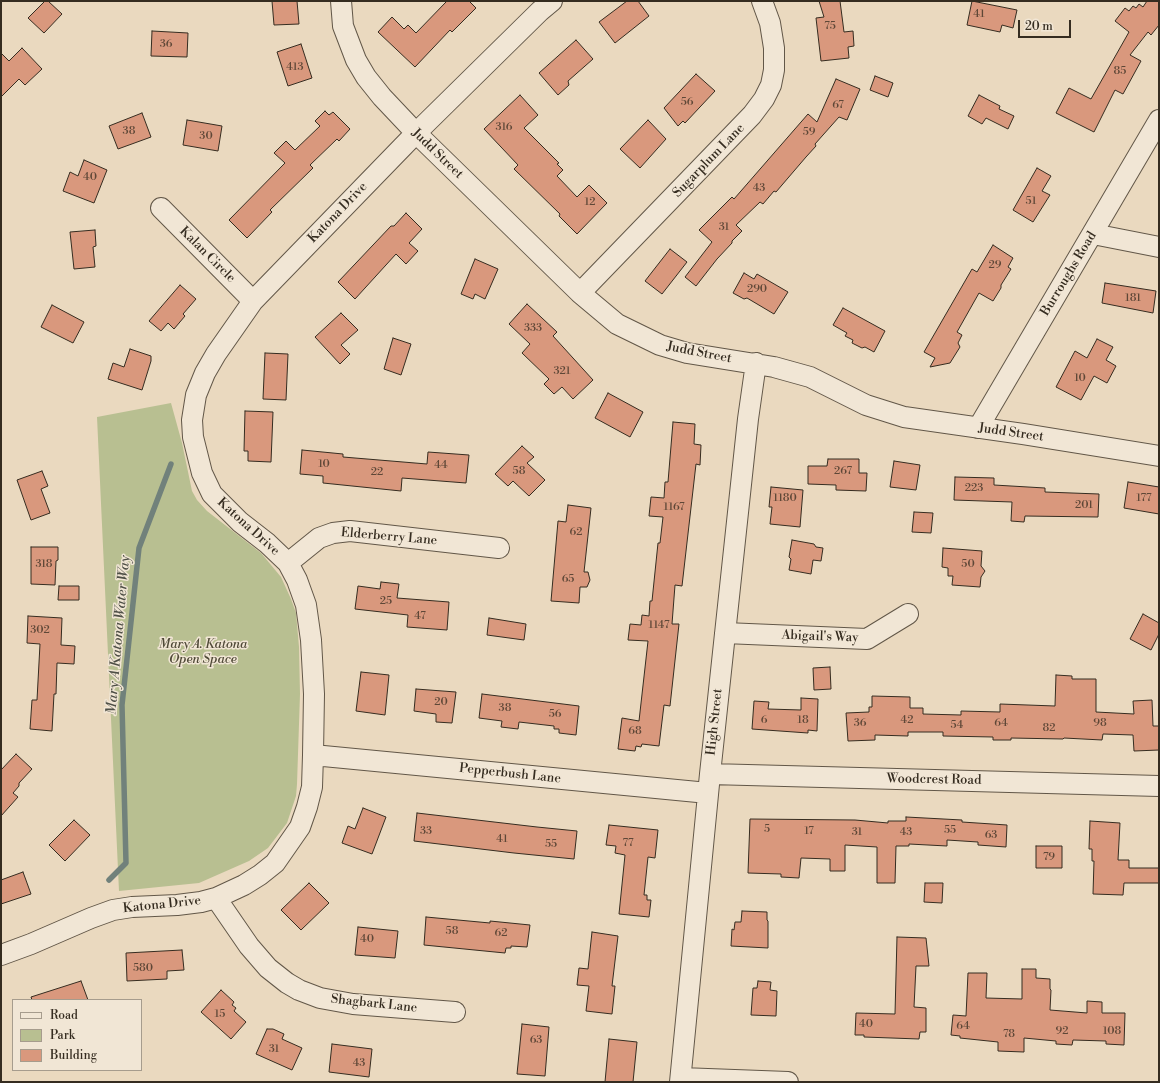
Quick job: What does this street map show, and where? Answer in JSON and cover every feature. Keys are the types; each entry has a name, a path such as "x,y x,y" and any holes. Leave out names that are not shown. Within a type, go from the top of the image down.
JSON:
{"street":[{"name":"Judd Street","path":"341,1 343,26 356,60 366,77 382,97 416,134 580,293 617,324 660,345 687,353 756,363 810,376 866,405 904,417 1159,456"},
{"name":"Katona Drive","path":"1,955 113,910 132,907 201,902 216,898 244,885 275,863 300,827 312,787 313,755 314,694 311,640 306,605 297,580 288,563 267,543 240,522 212,494 202,473 193,437 192,420 196,395 216,354 253,301 416,134 540,11 552,1"},
{"name":"Sugarplum Lane","path":"580,293 752,115 764,99 771,85 774,70 774,48 770,23 762,1"},
{"name":"Burroughs Road","path":"978,428 1159,120"},
{"name":"Kalan Circle","path":"161,208 253,301"},
{"path":"1092,234 1159,247"},
{"name":"High Street","path":"681,1080 709,784 748,419 756,363"},
{"name":"Elderberry Lane","path":"288,563 319,538 333,533 350,532 500,548"},
{"name":"Abigail's Way","path":"725,633 867,639 908,614"},
{"name":"Pepperbush Lane","path":"313,755 709,784"},
{"name":"Woodcrest Road","path":"709,784 1159,786"},
{"name":"Shagbark Lane","path":"216,898 249,946 268,968 287,983 299,990 320,998 353,1004 455,1012"},
{"path":"681,1080 788,1082"}],"green space":[{"name":"Mary A. Katona Open Space","path":"171,403 182,443 192,491 197,500 207,511 261,553 281,577 296,613 299,647 300,694 296,796 287,823 268,848 249,861 199,883 119,891 97,417"}],"building":[{"path":"45,1 48,1 62,14 44,33 28,18"},
{"path":"272,1 297,1 299,24 274,25"},
{"path":"447,1 469,1 476,8 452,32 450,30 415,67 378,32 392,17 404,29 408,25 416,33"},
{"path":"627,1 638,1 649,16 615,43 599,22"},
{"path":"819,1 840,1 844,32 853,31 854,46 848,47 849,58 821,61 816,18 824,17"},
{"path":"972,1 1017,10 1013,28 1002,25 1000,32 967,25"},
{"path":"1147,1 1159,1 1159,25 1151,35 1148,32 1130,55 1141,61 1123,94 1115,90 1094,132 1056,113 1069,88 1091,99 1129,32 1115,21 1125,8 1129,11 1133,6 1136,8 1139,4 1143,7"},
{"path":"152,31 188,33 187,57 151,56"},
{"path":"576,40 593,59 568,81 569,85 558,95 539,73"},
{"path":"301,44 312,78 288,86 277,52"},
{"path":"22,48 42,69 25,85 19,79 1,97 1,53 9,61"},
{"path":"696,74 715,91 685,123 683,121 678,126 664,108"},
{"path":"875,76 893,83 888,97 870,90"},
{"path":"836,79 860,89 847,120 839,117 776,192 774,191 763,204 760,202 736,225 742,231 732,241 732,243 717,259 696,286 685,277 712,242 699,230 732,197 734,199 808,114 817,122"},
{"path":"520,95 538,115 524,128 559,163 557,164 563,170 557,176 577,197 589,185 607,203 577,234 559,216 560,214 514,169 518,165 484,129"},
{"path":"979,95 1000,106 999,109 1014,116 1008,129 986,118 982,124 968,116"},
{"path":"325,111 329,115 333,112 350,129 339,141 337,139 310,165 313,168 270,210 272,212 247,238 229,220 285,163 274,153 286,141 295,150 320,126 315,121"},
{"path":"142,113 151,137 118,149 109,126"},
{"path":"187,120 222,126 218,151 183,145"},
{"path":"648,120 666,139 640,168 620,149"},
{"path":"84,160 107,170 94,203 63,191 70,172 78,176"},
{"path":"1037,168 1051,176 1042,191 1050,195 1033,222 1013,210"},
{"path":"406,213 422,229 409,243 418,251 406,264 396,254 355,299 338,282 391,226 394,226"},
{"path":"95,230 96,246 93,247 95,267 74,269 70,232"},
{"path":"993,245 1013,258 1008,267 1011,269 993,301 979,293 957,332 962,335 958,343 960,347 950,363 930,367 935,358 924,352 972,269 977,272"},
{"path":"670,249 687,262 662,294 645,281"},
{"path":"475,259 498,269 485,299 475,294 473,299 461,294"},
{"path":"744,273 754,279 757,274 788,292 774,314 747,298 744,299 733,293"},
{"path":"1105,283 1156,291 1153,313 1102,303"},
{"path":"180,285 196,299 183,314 185,316 174,329 168,323 161,331 149,321"},
{"path":"527,304 557,332 553,336 593,380 573,399 562,387 554,394 544,384 549,379 522,353 530,344 509,324"},
{"path":"52,305 84,322 73,343 41,327"},
{"path":"843,308 885,331 874,352 865,347 862,348 852,343 853,340 845,336 847,333 833,325"},
{"path":"341,313 358,330 341,345 350,354 340,364 315,337"},
{"path":"393,338 411,344 401,375 384,369"},
{"path":"1097,339 1113,347 1106,360 1116,366 1107,383 1094,376 1081,400 1056,387 1075,351 1087,358"},
{"path":"130,349 151,356 151,361 142,390 108,379 113,363 124,367"},
{"path":"265,353 288,354 286,400 263,399"},
{"path":"608,393 643,412 630,437 595,418"},
{"path":"245,411 273,412 271,462 248,461 248,451 244,451"},
{"path":"673,422 695,424 694,444 701,445 700,465 696,464 682,586 675,585 672,624 679,624 670,706 664,705 659,746 642,744 641,747 636,746 635,751 618,749 622,718 639,721 648,641 628,640 630,624 641,625 642,615 649,616 658,543 660,543 663,517 649,516 651,497 664,498 665,482 668,482"},
{"path":"522,446 534,457 527,463 545,480 529,496 513,481 508,486 495,474"},
{"path":"302,450 343,454 343,457 427,464 428,452 469,455 466,483 402,478 401,491 323,483 323,476 300,474"},
{"path":"828,459 859,459 859,473 867,473 866,491 836,490 836,485 808,484 808,466 827,466"},
{"path":"894,461 920,465 916,490 890,487"},
{"path":"42,471 48,486 41,489 50,513 31,520 17,480"},
{"path":"955,477 994,478 994,485 1045,488 1045,492 1099,494 1098,517 1025,516 1024,522 1011,521 1012,502 954,500"},
{"path":"1128,482 1159,487 1159,514 1124,508"},
{"path":"771,487 803,490 800,527 770,524 772,507 769,507"},
{"path":"568,505 591,508 584,572 588,572 590,580 587,587 580,587 579,603 551,601 558,521 566,522"},
{"path":"914,512 933,513 931,533 912,532"},
{"path":"792,540 814,544 816,547 823,548 821,561 813,560 811,574 789,570 791,559 789,557"},
{"path":"31,547 58,547 55,585 31,584"},
{"path":"943,548 982,551 981,566 985,571 981,577 980,587 952,585 953,576 948,576 948,568 942,567"},
{"path":"381,582 399,584 397,598 449,602 447,630 407,627 408,615 355,609 358,586 380,589"},
{"path":"59,586 79,586 79,600 58,600"},
{"path":"1143,614 1159,623 1159,634 1151,650 1130,639"},
{"path":"28,616 62,618 61,645 75,646 74,664 57,663 56,694 54,694 52,731 30,729 32,700 37,700 40,644 27,643"},
{"path":"489,618 526,624 524,640 487,635"},
{"path":"830,667 831,689 814,690 813,668"},
{"path":"361,672 389,675 385,715 356,711"},
{"path":"1056,675 1072,676 1072,679 1096,679 1096,712 1134,714 1133,701 1152,700 1153,726 1159,726 1159,750 1134,751 1133,735 1103,734 1102,740 1011,738 1011,740 993,740 993,737 943,736 943,732 908,732 908,736 875,735 875,740 848,741 846,713 869,712 869,707 872,707 872,696 910,697 910,708 923,708 923,714 961,715 961,711 1000,712 1000,704 1055,706"},
{"path":"416,689 456,692 452,723 436,722 436,714 414,711"},
{"path":"482,694 579,706 576,735 559,733 559,729 554,729 554,726 519,722 518,729 501,727 502,721 479,718"},
{"path":"801,698 818,699 817,731 808,730 808,733 752,729 754,701 769,702 768,709 801,710"},
{"path":"16,754 32,769 19,783 19,786 13,793 18,797 1,816 1,770"},
{"path":"363,808 386,817 372,854 342,843 348,826 355,829"},
{"path":"417,813 577,831 574,859 414,841"},
{"path":"906,817 962,820 962,822 1007,825 1006,847 978,845 978,842 947,840 947,846 909,844 909,846 896,846 895,883 877,883 877,847 845,845 845,871 830,871 830,859 801,858 799,878 781,877 781,874 748,873 750,819 855,820 888,823 888,821 906,821"},
{"path":"74,820 90,835 65,861 49,845"},
{"path":"1090,821 1120,823 1118,860 1129,860 1129,868 1159,868 1159,883 1124,883 1123,895 1093,894 1094,861 1092,861 1092,849 1089,849"},
{"path":"609,825 658,830 655,858 648,857 644,895 647,895 647,900 651,900 649,917 619,914 625,855 615,853 616,846 606,845"},
{"path":"1036,846 1062,846 1062,868 1036,868"},
{"path":"23,872 31,894 1,904 1,880"},
{"path":"309,883 329,903 301,930 281,910"},
{"path":"925,883 943,883 942,903 924,902"},
{"path":"742,911 767,912 768,948 731,946 732,929 734,930 735,922 741,922"},
{"path":"426,917 530,925 527,947 511,946 511,948 506,948 505,953 424,945"},
{"path":"358,927 398,931 395,958 355,955"},
{"path":"592,932 618,936 612,986 615,986 612,1014 586,1011 589,986 577,985 579,968 588,969"},
{"path":"897,937 926,938 929,966 916,966 914,1007 926,1008 926,1032 920,1032 919,1039 864,1037 864,1035 855,1035 856,1013 895,1014"},
{"path":"182,950 184,970 167,971 167,979 127,981 126,953"},
{"path":"1022,969 1036,969 1036,978 1050,979 1050,1010 1087,1013 1087,1001 1102,1002 1102,1013 1125,1013 1124,1045 1106,1044 1106,1041 1073,1040 1072,1045 1056,1044 1056,1041 1024,1038 1024,1052 998,1051 998,1042 960,1038 960,1036 951,1035 953,1015 966,1016 968,973 987,973 986,998 1022,999"},
{"path":"81,981 88,999 32,999 31,997"},
{"path":"758,981 771,982 770,990 777,991 776,1016 751,1015 753,988 757,988"},
{"path":"221,990 234,1002 232,1005 236,1008 234,1011 246,1022 231,1039 201,1012"},
{"path":"522,1024 549,1027 545,1076 517,1074"},
{"path":"267,1029 273,1029 284,1034 282,1039 302,1048 292,1070 256,1054"},
{"path":"609,1039 637,1042 633,1082 605,1082"},
{"path":"332,1044 372,1049 369,1077 329,1072"}],"waterway":[{"name":"Mary A Katona Water Way","path":"109,880 126,863 122,705 139,548 171,464"}]}
